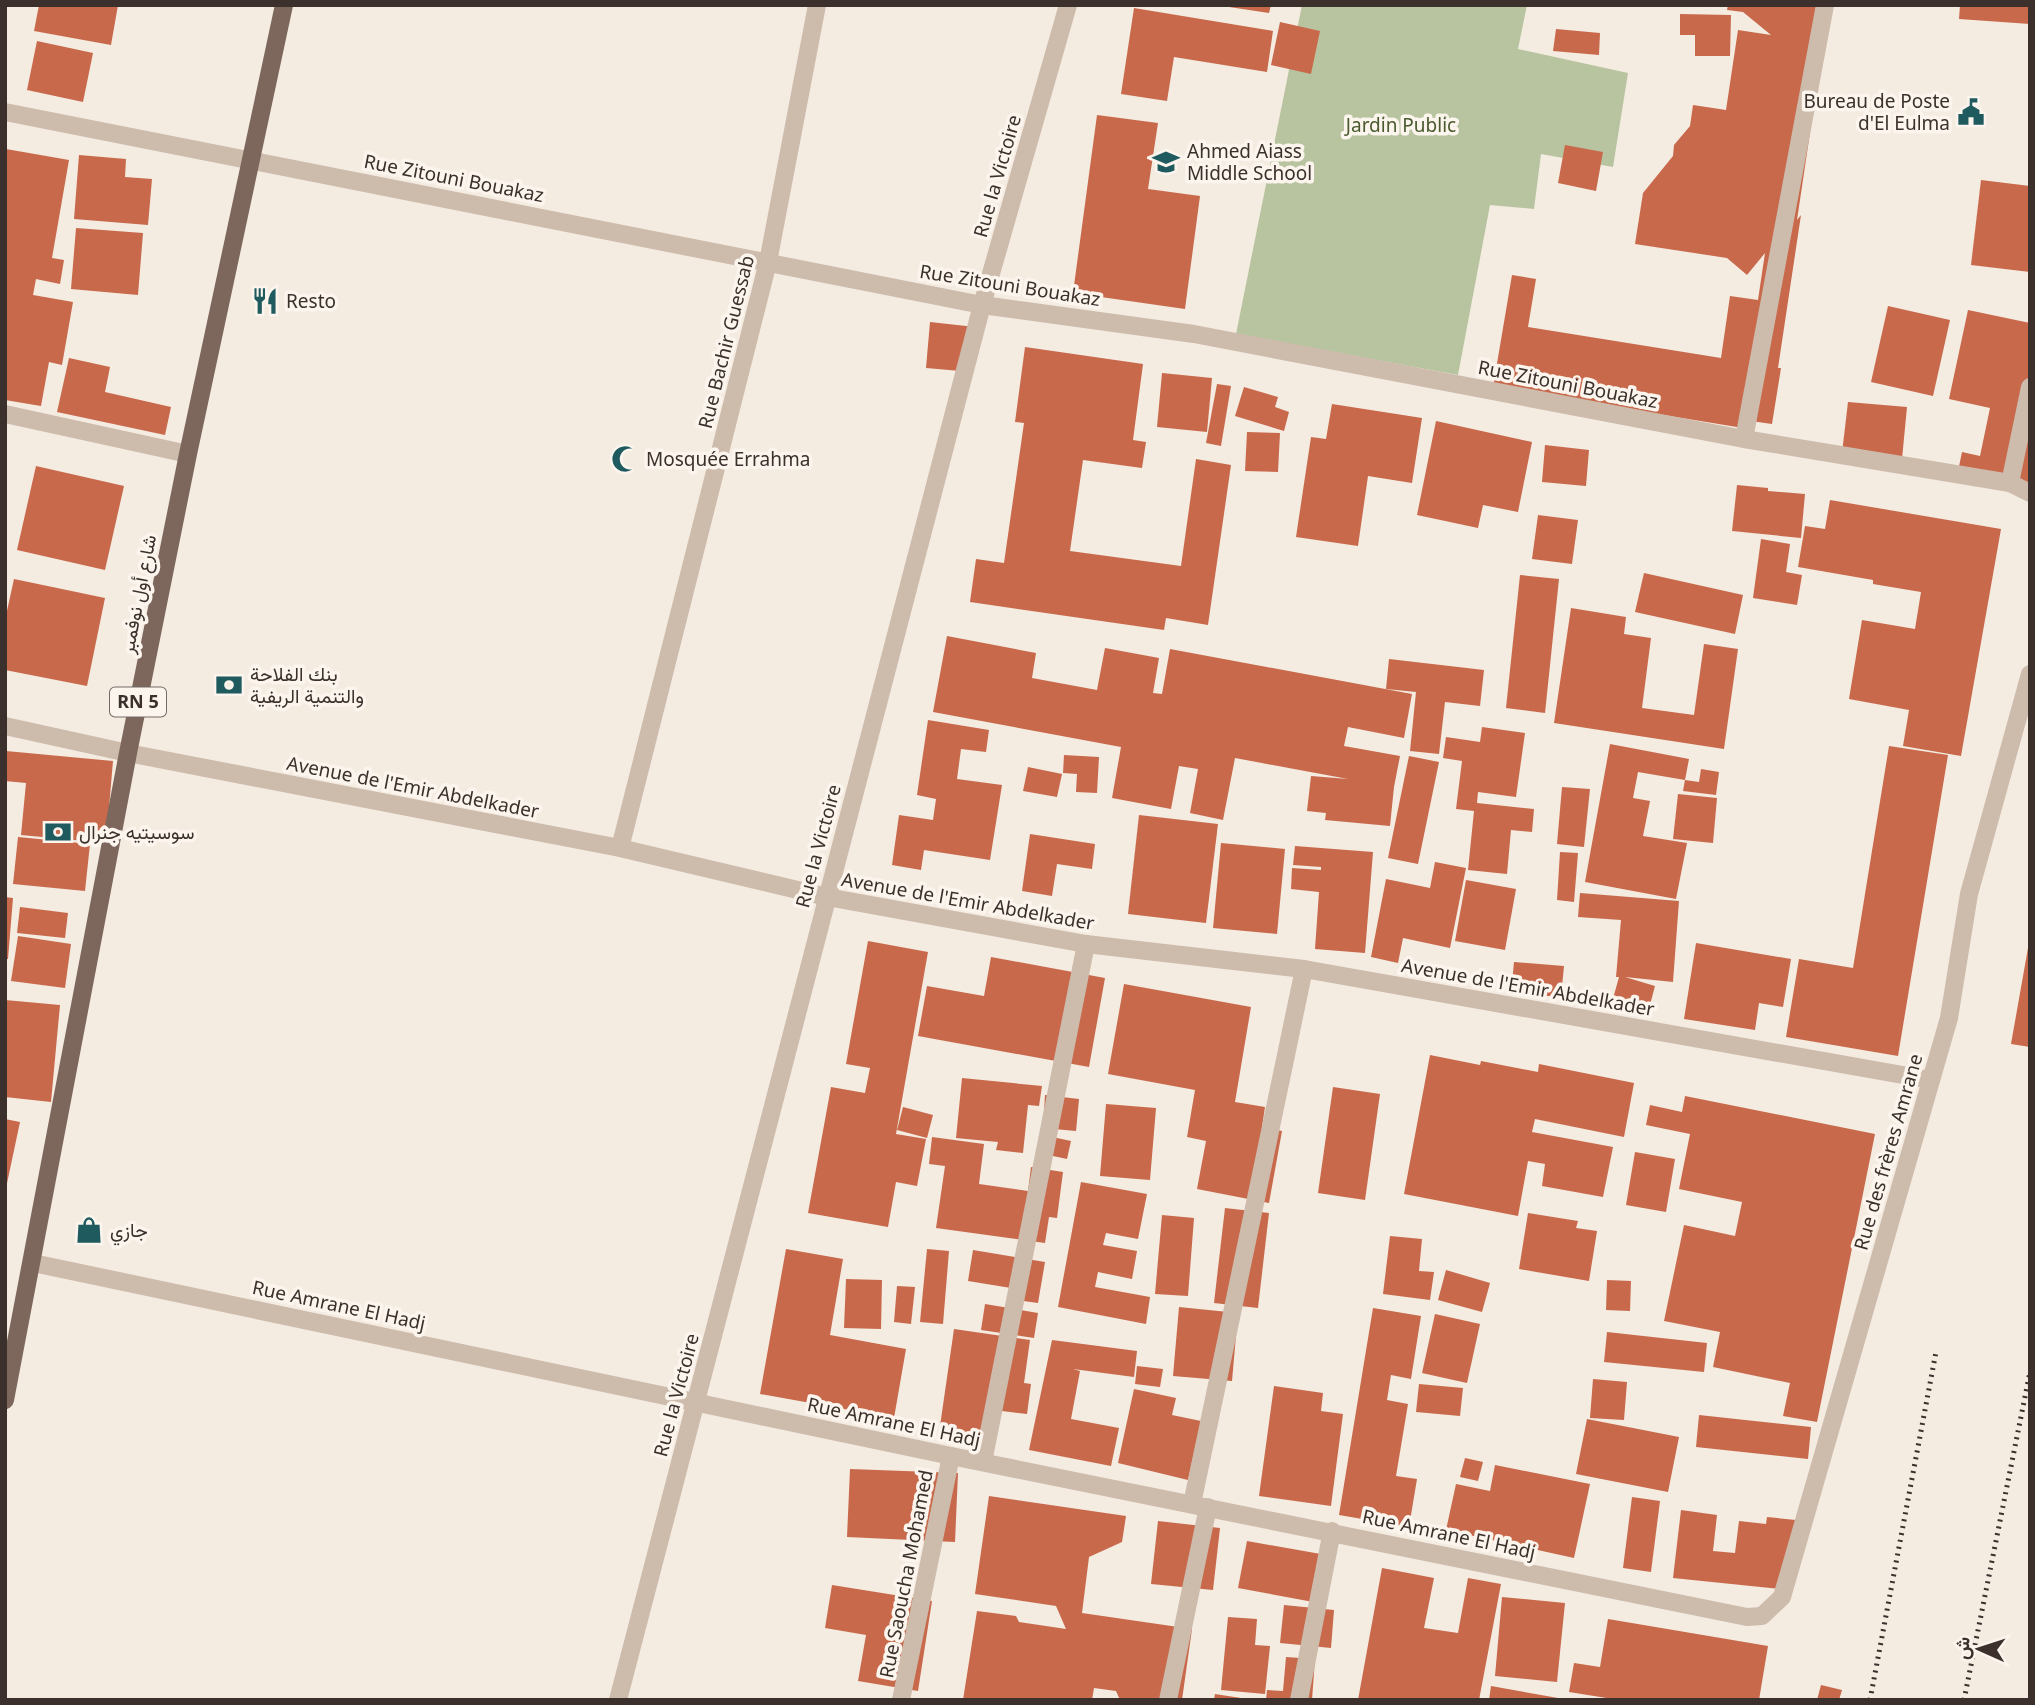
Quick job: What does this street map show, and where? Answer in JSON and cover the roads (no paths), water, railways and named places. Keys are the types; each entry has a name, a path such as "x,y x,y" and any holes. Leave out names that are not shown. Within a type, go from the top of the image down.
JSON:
{"main road":[{"name":"شارع أول نوفمبر","path":"5,1400 128,753 188,454 284,5"}],"street":[{"name":"Rue Bachir Guessab","path":"620,848 768,262 817,5"},
{"name":"Rue la Victoire","path":"618,1700 982,305 1068,5"},
{"path":"1744,439 1825,5"},
{"name":"Rue Zitouni Bouakaz","path":"5,112 982,305 1194,334 1744,439 2010,483"},
{"path":"2030,387 2010,483 2030,494"},
{"path":"5,414 188,454"},
{"name":"Rue des frères Amrane","path":"1747,1617 1762,1616 1782,1597 1949,1018 1969,894 2030,674"},
{"name":"Avenue de l'Emir Abdelkader","path":"5,726 128,753 620,848 827,897 1086,944 1304,969 1931,1080"},
{"path":"983,1462 1086,944"},
{"path":"1168,1700 1200,1505 1304,969"},
{"name":"Rue Amrane El Hadj","path":"33,1263 951,1456 1747,1617"},
{"name":"Rue Saoucha Mohamed","path":"901,1700 951,1456"},
{"path":"1299,1700 1332,1531"}],"railway":[{"path":"1870,1700 1936,1352"},
{"path":"1964,1700 2030,1372"}],"place":[{"name":"Bureau de Poste d'El Eulma","path":"1971,112"},
{"name":"Ahmed Aiass Middle School","path":"1166,162"},
{"name":"Resto","path":"265,301"},
{"name":"Mosquée Errahma","path":"625,459"},
{"name":"بنك الفلاحة والتنمية الريفية","path":"229,685"},
{"name":"سوسيتيه جنرال","path":"58,832"},
{"name":"جازي","path":"89,1230"}],"park label":[{"name":"Jardin Public","path":"1401,125"}]}
